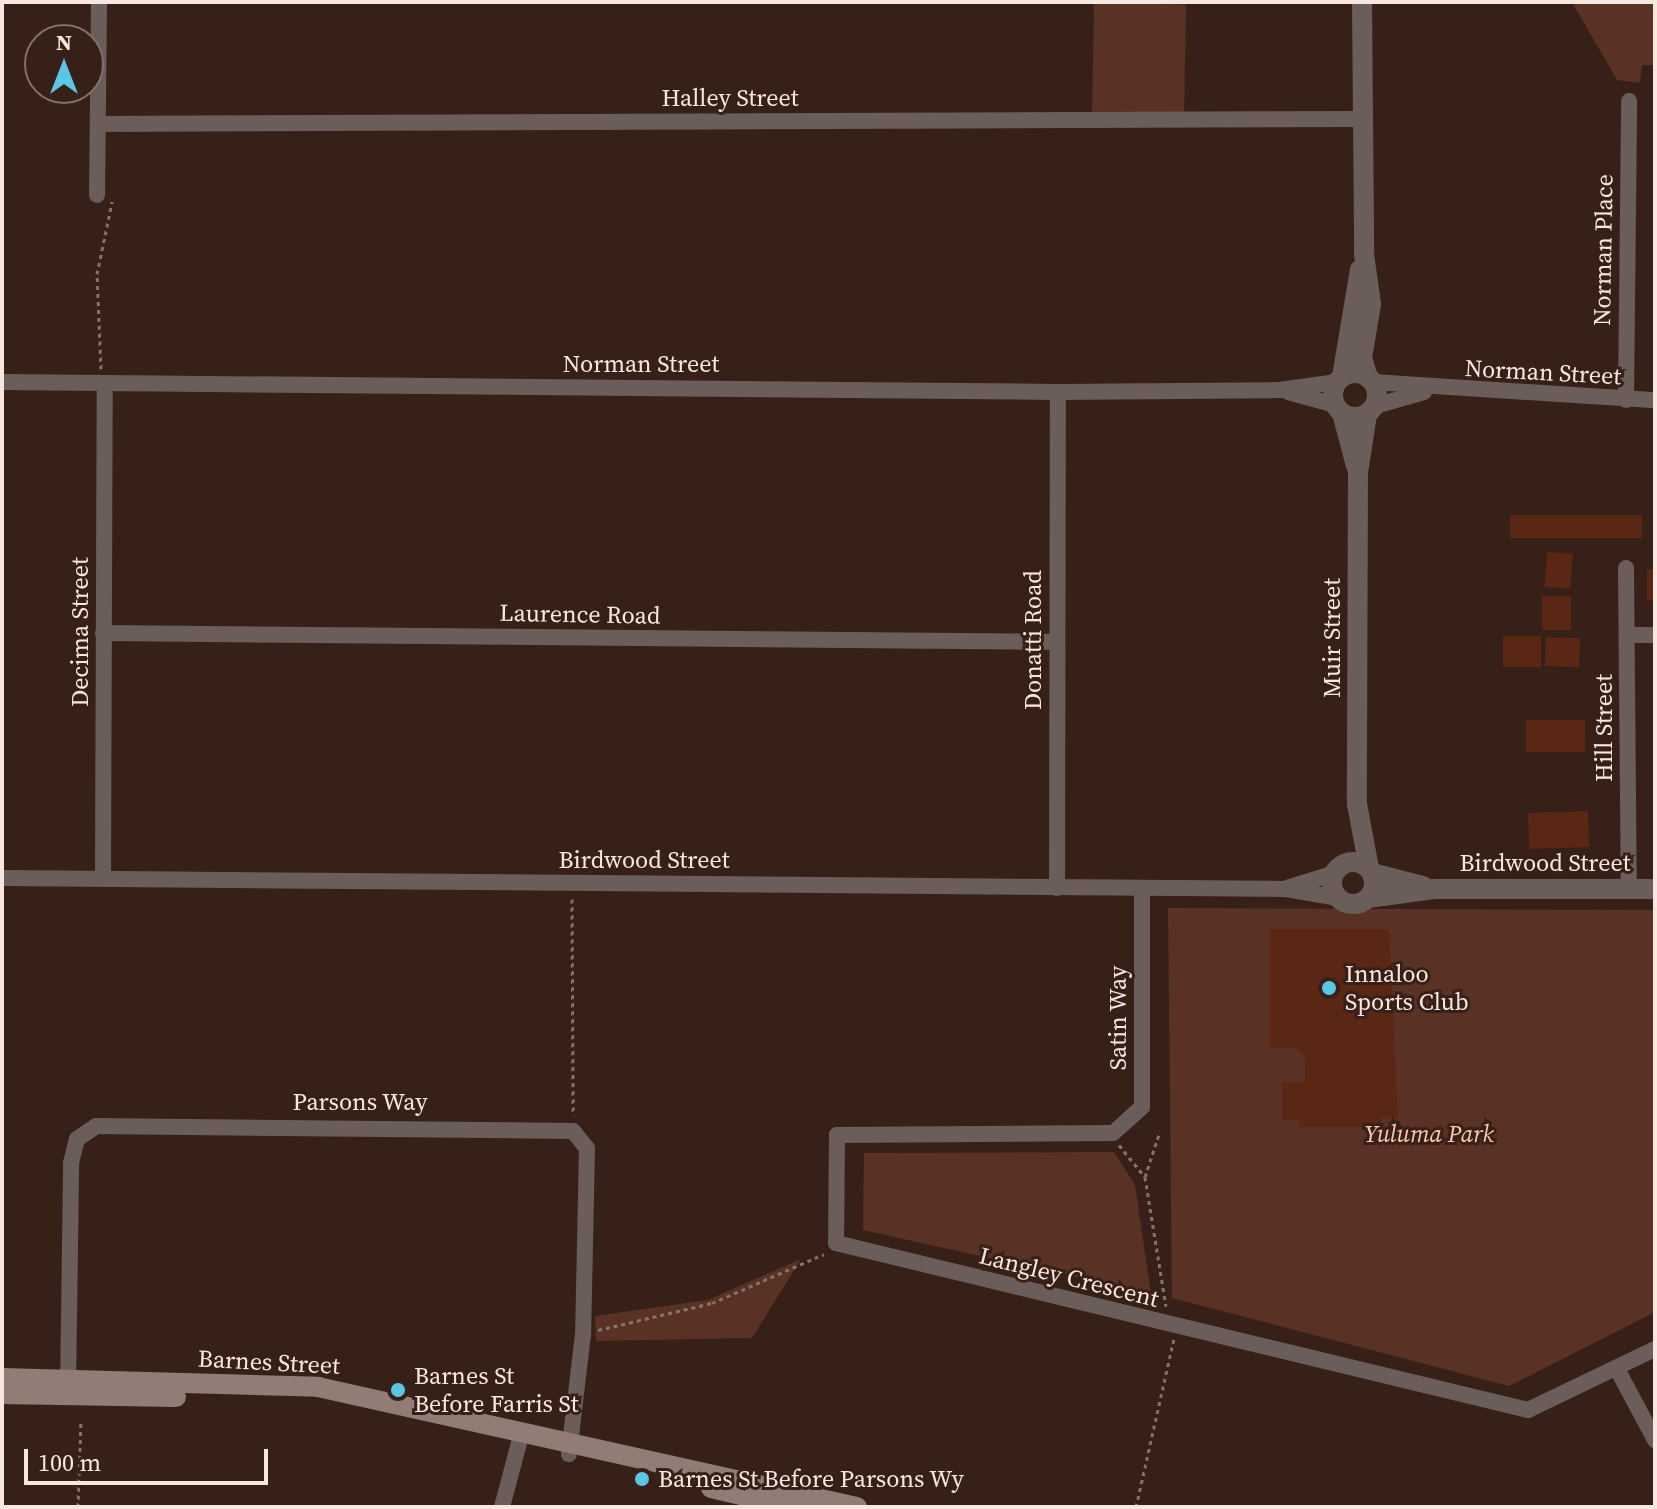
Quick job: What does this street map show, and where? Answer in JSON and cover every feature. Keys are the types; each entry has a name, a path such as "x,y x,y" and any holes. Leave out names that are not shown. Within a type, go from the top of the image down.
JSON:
{"main road":[{"name":"Barnes Street","path":"2,1378 68,1388 318,1401 521,1438 857,1507"},
{"name":"Barnes Street","path":"2,1394 68,1388"},
{"name":"Barnes Street","path":"570,1448 792,1507"}],"street":[{"path":"97,195 99,2"},
{"path":"1362,2 1364,254 1371,304 1362,358 1370,380 1340,380 1364,254"},
{"name":"Norman Place","path":"1626,400 1629,101"},
{"name":"Halley Street","path":"98,124 1363,119"},
{"name":"Norman Street","path":"2,382 105,386 1058,392 1279,390 1340,380"},
{"name":"Muir Street","path":"1340,380 1338,409 1358,473"},
{"name":"Norman Street","path":"1370,380 1429,391 1655,400"},
{"name":"Muir Street","path":"1368,898 1370,871 1357,804 1358,473 1371,410 1370,380"},
{"name":"Decima Street","path":"103,878 105,386"},
{"name":"Norman Street","path":"1279,390 1338,409"},
{"name":"Norman Street","path":"1371,410 1429,391"},
{"name":"Donatti Road","path":"1057,888 1058,392"},
{"path":"1338,409 1371,410"},
{"name":"Hill Street","path":"1626,568 1629,889"},
{"name":"Laurence Road","path":"103,633 1057,642"},
{"path":"1628,635 1655,635"},
{"name":"Muir Street","path":"1338,898 1339,869 1357,804"},
{"name":"Birdwood Street","path":"1286,889 1339,869 1370,871 1435,889"},
{"name":"Birdwood Street","path":"2,878 572,886 1286,889 1338,898 1353,905 1368,898 1435,889 1655,889"},
{"name":"Satin Way","path":"1113,1133 1142,1107 1142,890"},
{"name":"Parsons Way","path":"68,1388 71,1163 77,1139 96,1126 573,1131"},
{"path":"570,1448 583,1334 587,1148 573,1131"},
{"path":"836,1243 837,1135 1113,1133"},
{"name":"Langley Crescent","path":"836,1243 1176,1328 1528,1410 1655,1349"},
{"path":"1617,1369 1655,1440"},
{"path":"502,1507 521,1438"}],"path":[{"path":"97,195 113,195 97,274 105,386"},
{"path":"572,886 573,1131"},
{"path":"1136,1507 1176,1328 1159,1289 1145,1177 1160,1131"},
{"path":"1113,1133 1145,1177"},
{"path":"583,1334 712,1303 815,1263 836,1243"},
{"path":"78,1507 81,1421"}],"green space":[{"path":"1572,2 1655,2 1655,65 1642,65 1640,83 1617,80"},
{"path":"1094,3 1186,5 1184,114 1092,112"},
{"name":"Yuluma Park","path":"1168,908 1655,910 1655,1312 1509,1386 1172,1298"},
{"path":"1114,1152 1135,1185 1151,1294 863,1230 864,1153"},
{"path":"801,1259 752,1338 596,1341 595,1316 708,1300"}],"building":[{"path":"1510,515 1642,515 1642,538 1510,538"},
{"path":"1547,552 1573,554 1570,589 1545,587"},
{"path":"1647,569 1655,569 1655,600 1647,600"},
{"path":"1542,596 1571,596 1571,630 1542,630"},
{"path":"1503,636 1541,636 1541,667 1503,667"},
{"path":"1546,637 1580,638 1579,667 1545,666"},
{"path":"1526,720 1585,720 1585,752 1526,752"},
{"path":"1588,811 1589,847 1529,849 1528,813"},
{"name":"Innaloo Sports Club","path":"1269,929 1389,929 1398,1117 1381,1117 1381,1127 1299,1127 1299,1120 1282,1120 1282,1082 1305,1082 1305,1057 1296,1048 1269,1048"}],"place":[{"name":"Innaloo Sports Club","path":"1329,988"},
{"name":"Barnes St Before Farris St","path":"398,1390"},
{"name":"Barnes St Before Parsons Wy","path":"642,1479"}]}
